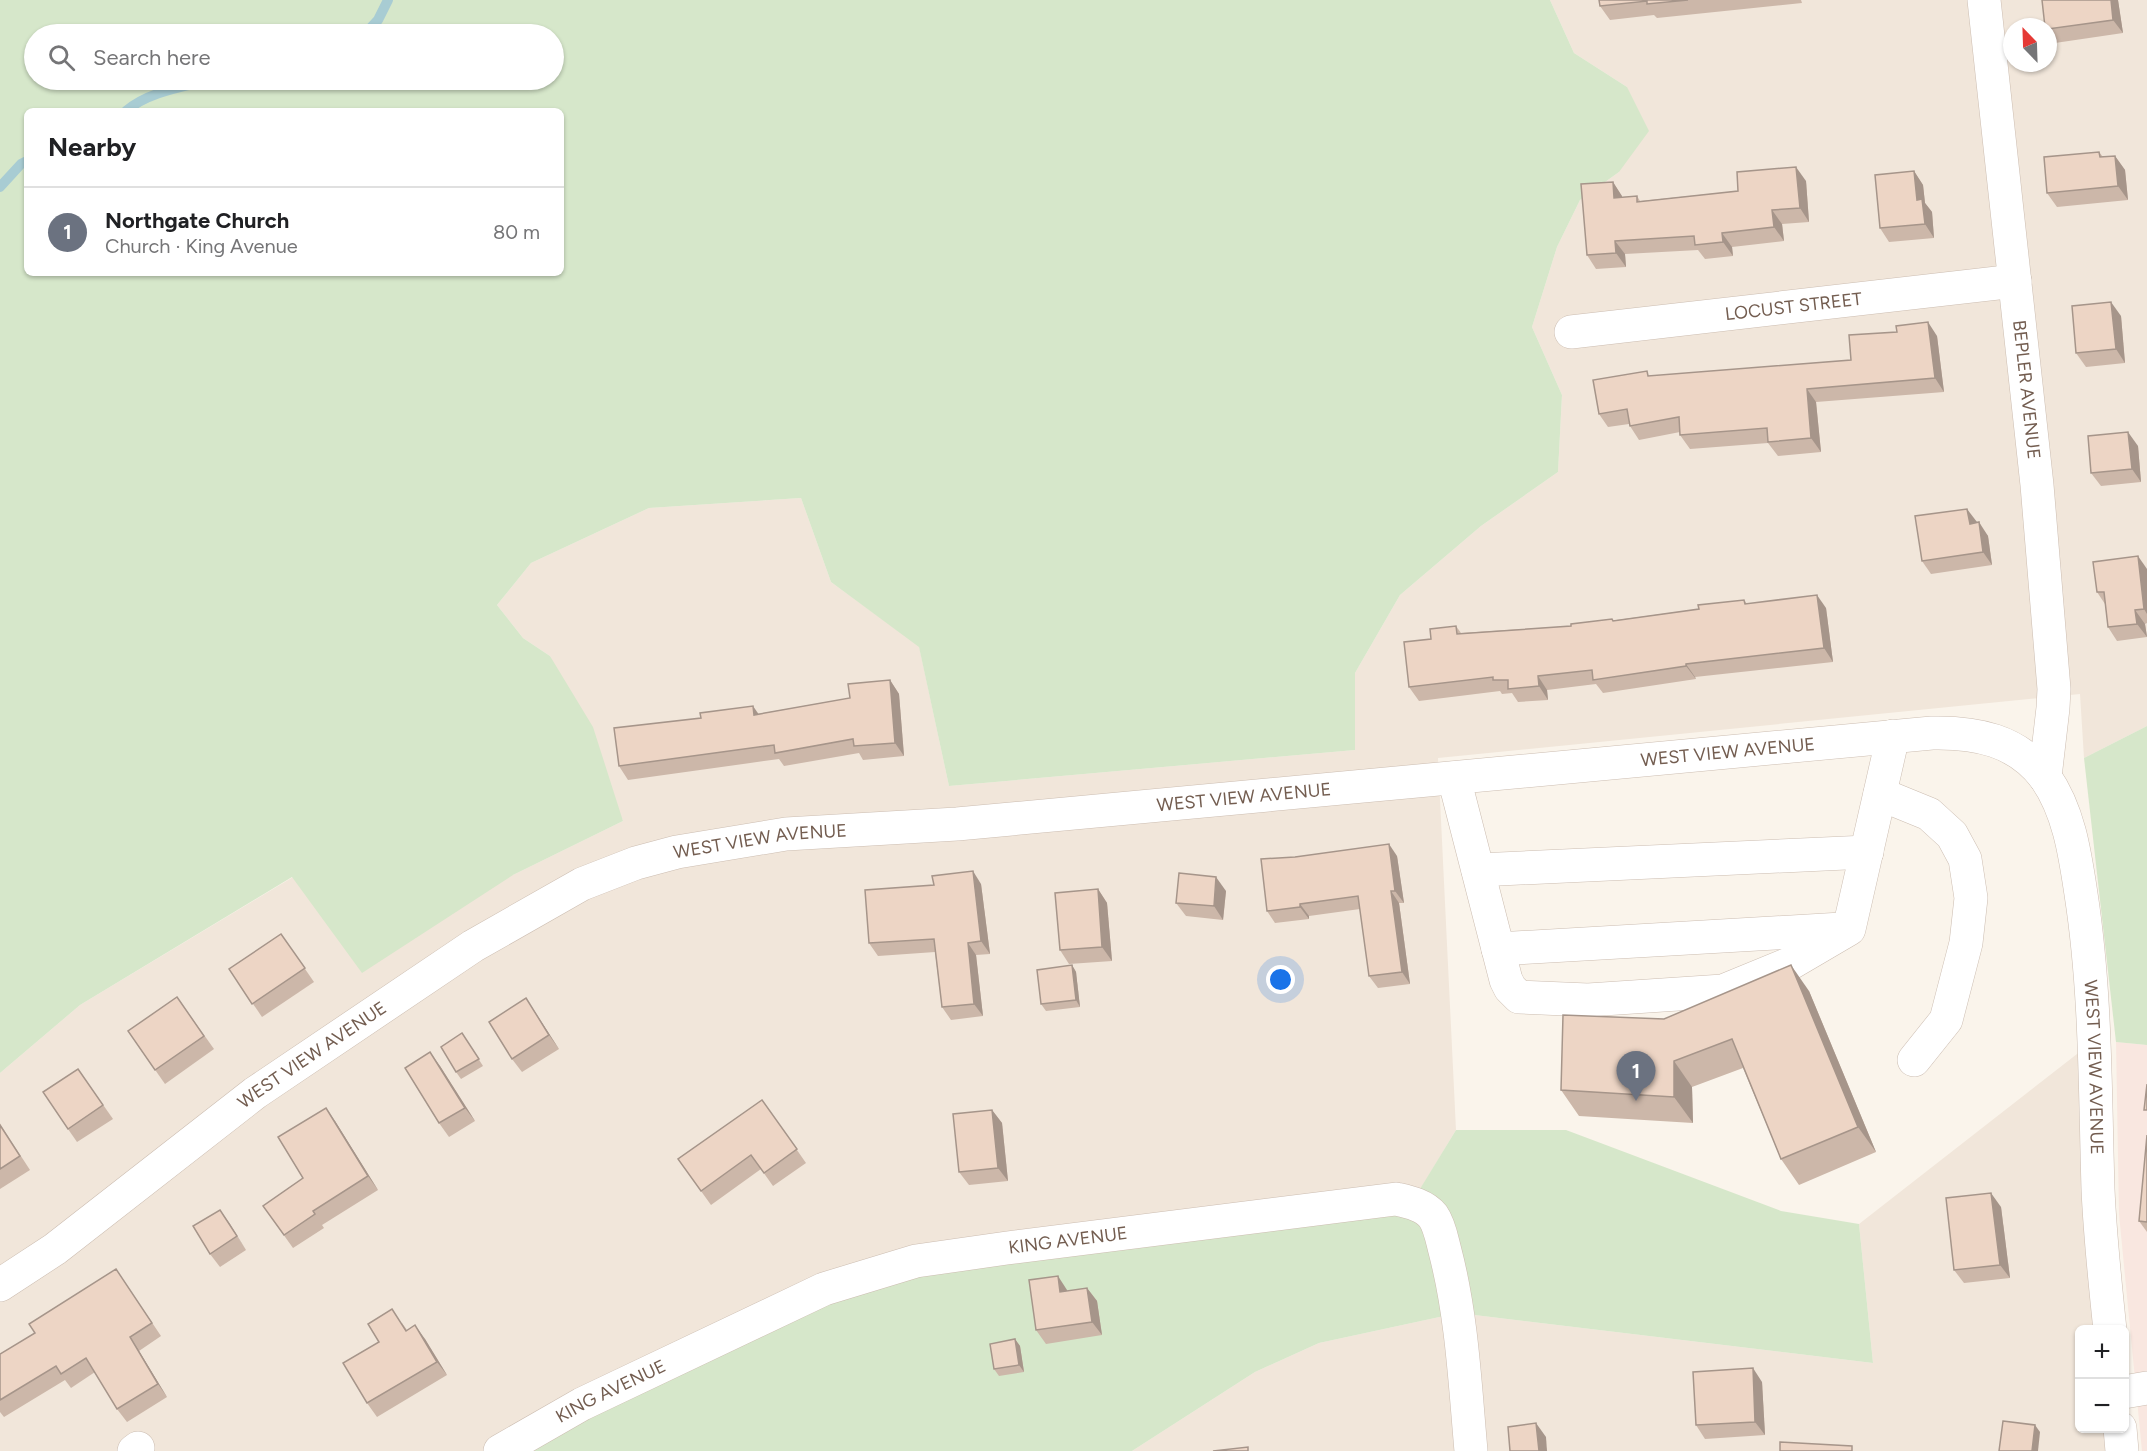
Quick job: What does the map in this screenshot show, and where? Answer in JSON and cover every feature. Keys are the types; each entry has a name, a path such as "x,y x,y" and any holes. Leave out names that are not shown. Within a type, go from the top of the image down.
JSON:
{"street":[{"name":"BEPLER AVENUE","path":"1984,0 2037,485 2054,689 2054,708 2045,777"},
{"name":"LOCUST STREET","path":"1571,332 2015,281"},
{"name":"WEST VIEW AVENUE","path":"0,1285 55,1249 255,1093 472,946 582,884 636,862 677,852 786,834 957,824 1893,736 1957,732 1998,741 2031,762 2045,777 2065,816 2072,841 2085,920 2095,1040 2101,1236 2110,1325"},
{"path":"1454,778 1498,949 1510,988 1519,997 1588,1000 1723,991 1791,963 1849,929 1893,736"},
{"path":"1880,794 1929,813 1952,835 1965,859 1971,898 1966,943 1946,1020 1914,1060"},
{"path":"1478,870 1867,852"},
{"path":"1498,949 1849,929"},
{"name":"KING AVENUE","path":"500,1451 582,1404 824,1289 916,1261 1396,1199 1424,1209 1433,1216 1440,1232 1458,1312 1471,1451"},
{"path":"2129,1391 2147,1388"},
{"path":"2120,1433 2122,1451"}],"shaded area":[{"path":"1550,0 2147,0 2147,726 2084,758 2080,694 1438,758 1456,1130 1412,1203 500,1451 0,1451 0,1073 80,1005 293,877 513,875 623,821 550,656 523,638 497,605 531,563 649,508 801,498 831,582 919,646 949,786 1355,750 1355,673 1400,595 1481,526 1558,472 1562,395 1532,327 1557,247 1580,200 1619,172 1627,87 1574,53"},
{"path":"2095,1040 2110,1325 2075,1325 2075,1433 2120,1433 2122,1451 1132,1451 1255,1372 1319,1343 1458,1313 1873,1363 1859,1224"},
{"path":"2116,1042 2147,1045 2147,1451 2142,1451 2119,1214"}],"green space":[{"path":"0,0 1550,0 1574,53 1627,87 1649,131 1619,172 1580,200 1557,247 1532,327 1562,395 1558,472 1481,526 1400,595 1355,673 1355,750 949,786 919,647 831,582 801,498 649,508 531,563 497,605 523,638 550,656 593,727 623,821 513,875 362,973 292,877 80,1005 0,1073"},
{"path":"2147,726 2147,1045 2116,1042 2084,758"},
{"path":"1456,1130 1566,1130 1781,1211 1859,1224 1873,1363 1458,1313 1319,1343 1255,1372 1132,1451 500,1451 824,1289 1412,1202"}],"building":[{"path":"1599,0 1688,0 1600,6"},
{"path":"2042,0 2111,0 2113,20 2057,28 2057,18 2044,18"},
{"path":"2099,152 2100,157 2115,156 2118,186 2047,193 2044,157"},
{"path":"1796,167 1800,208 1772,210 1774,227 1722,233 1723,242 1695,245 1694,236 1615,241 1616,253 1587,255 1581,184 1613,182 1614,198 1637,196 1637,202 1738,191 1737,172"},
{"path":"1914,171 1917,200 1922,199 1925,224 1880,228 1875,175"},
{"path":"2111,302 2116,349 2076,353 2072,306"},
{"path":"1928,322 1935,378 1807,389 1811,438 1768,442 1767,428 1680,435 1679,417 1630,426 1627,409 1599,414 1593,380 1647,371 1648,376 1851,360 1849,335 1897,332 1896,326"},
{"path":"2128,432 2132,469 2091,473 2088,436"},
{"path":"1967,509 1970,524 1979,522 1983,552 1922,561 1915,516"},
{"path":"2138,556 2144,609 2135,610 2137,624 2108,627 2104,592 2097,592 2093,562"},
{"path":"1817,595 1824,648 1686,664 1686,666 1593,680 1592,670 1538,676 1539,686 1508,689 1508,680 1493,680 1493,677 1409,687 1404,642 1431,639 1430,629 1456,626 1457,634 1571,626 1571,624 1612,619 1613,621 1699,609 1698,605 1744,600 1745,604"},
{"path":"890,680 895,743 854,746 853,739 775,753 774,745 619,766 614,728 701,718 700,713 753,706 754,715 850,698 848,684"},
{"path":"1389,844 1395,891 1391,891 1402,972 1369,976 1358,896 1267,911 1261,859 1295,857"},
{"path":"973,871 981,941 968,943 974,1004 942,1007 934,939 869,943 865,890 934,885 932,876"},
{"path":"1179,873 1216,877 1214,906 1176,903"},
{"path":"1098,889 1102,947 1060,950 1055,893"},
{"path":"281,934 305,968 252,1004 229,969"},
{"path":"1072,965 1076,1000 1041,1004 1037,970"},
{"path":"1791,965 1858,1127 1781,1159 1732,1039 1674,1061 1674,1097 1561,1090 1563,1015 1664,1019"},
{"path":"177,997 204,1036 155,1070 128,1031"},
{"path":"526,998 549,1035 512,1059 489,1022"},
{"path":"462,1033 479,1059 456,1072 441,1047"},
{"path":"430,1052 465,1108 439,1123 405,1068"},
{"path":"78,1069 103,1105 68,1129 43,1092"},
{"path":"2147,1084 2147,1110 2144,1110"},
{"path":"762,1100 797,1149 764,1173 751,1155 701,1191 678,1159"},
{"path":"326,1108 368,1176 313,1211 315,1214 284,1235 263,1206 303,1178 278,1137"},
{"path":"992,1110 998,1168 959,1172 953,1114"},
{"path":"0,1125 20,1156 0,1169"},
{"path":"2147,1135 2147,1222 2139,1221"},
{"path":"1991,1193 2000,1265 1954,1270 1946,1198"},
{"path":"220,1210 237,1236 210,1254 193,1226"},
{"path":"116,1269 152,1323 130,1337 158,1384 117,1409 86,1358 61,1374 56,1366 0,1400 0,1354 35,1333 29,1324"},
{"path":"1058,1276 1060,1292 1087,1288 1092,1322 1036,1330 1029,1280"},
{"path":"392,1309 406,1331 415,1325 437,1362 367,1403 343,1363 379,1342 368,1324"},
{"path":"1015,1339 1019,1365 994,1369 990,1344"},
{"path":"1753,1368 1755,1422 1696,1425 1693,1372"},
{"path":"2003,1421 2035,1425 2032,1451 1999,1451"},
{"path":"1536,1423 1539,1451 1510,1451 1508,1427"},
{"path":"1780,1442 1852,1446 1852,1451 1780,1451"},
{"path":"1248,1447 1248,1451 1213,1451"}],"waterway":[{"path":"374,24 388,0"},
{"path":"130,108 144,99 171,90"},
{"path":"0,187 24,162"}],"place":[{"name":"Northgate Church","path":"1636,1101"}]}
